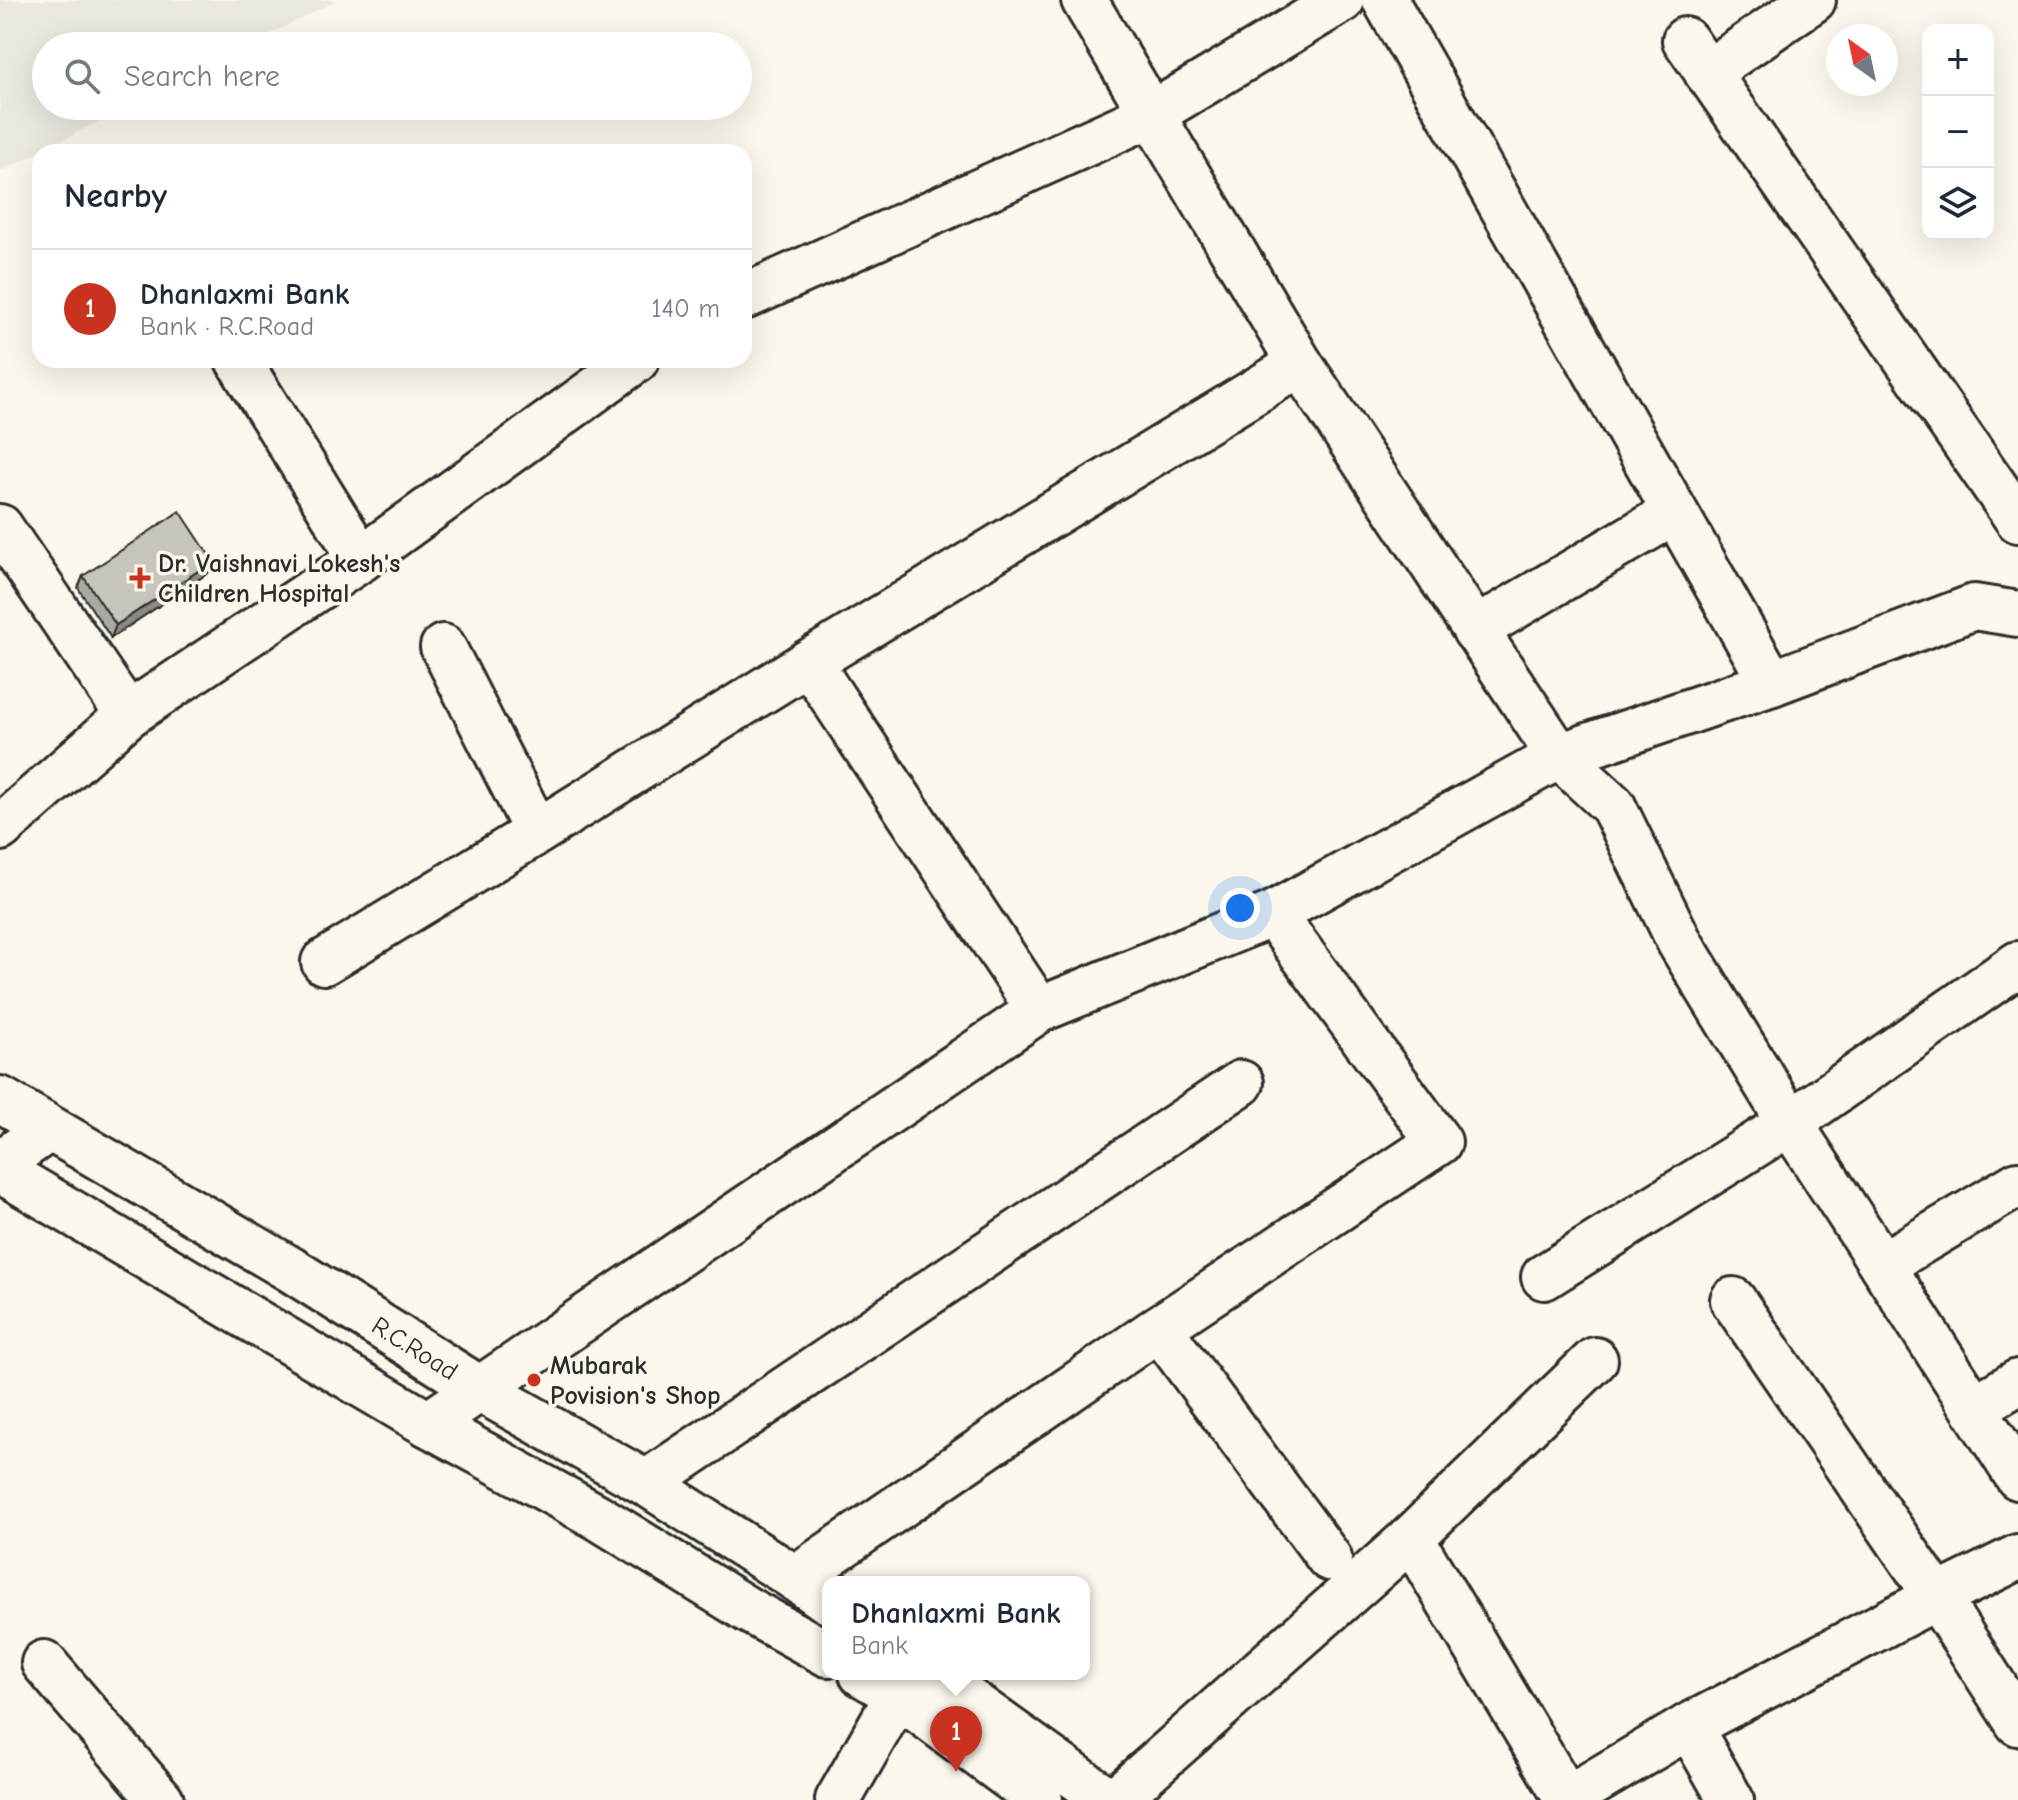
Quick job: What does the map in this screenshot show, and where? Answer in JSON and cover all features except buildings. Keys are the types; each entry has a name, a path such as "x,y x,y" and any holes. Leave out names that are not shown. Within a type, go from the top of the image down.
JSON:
{"street":[{"path":"1084,0 1300,364 1559,756 1613,806 1680,943 1790,1123 2018,1477"},
{"path":"752,293 1152,114 1342,0"},
{"path":"1385,0 1772,683"},
{"path":"1813,0 1696,56 2018,520"},
{"path":"324,962 809,662 1300,364"},
{"path":"243,368 361,559"},
{"path":"0,828 128,715 361,559 625,368"},
{"path":"1475,630 1675,512"},
{"path":"0,527 128,715"},
{"path":"428,1424 1039,1010 1273,914 1559,756 1772,683 1974,607 2018,614"},
{"path":"443,647 537,832"},
{"path":"809,662 1039,1010"},
{"path":"829,1576 1159,1328 1439,1142 1273,914"},
{"path":"1544,1277 1790,1123 2018,964"},
{"path":"646,1483 1241,1083"},
{"name":"R.C.Road","path":"0,1099 290,1269 480,1389 646,1483 812,1589"},
{"path":"0,1163 49,1129"},
{"path":"0,1170 428,1424 596,1516 748,1610 822,1651"},
{"path":"1882,1265 2018,1184"},
{"path":"1733,1300 1937,1597 2018,1723"},
{"path":"1159,1328 1329,1558"},
{"path":"1115,1800 1411,1538 1595,1360"},
{"path":"1974,1408 2018,1382"},
{"path":"1411,1538 1566,1800 1689,1726 2018,1557"},
{"path":"44,1663 161,1800"},
{"path":"838,1800 897,1681"},
{"path":"897,1681 1040,1800"},
{"path":"897,1681 1108,1800"},
{"path":"1689,1726 1731,1800"}],"shaded area":[{"path":"0,0 337,0 274,32 32,32 32,120 102,120 55,144 32,144 32,156 0,172"}],"place":[{"name":"Dr. Vaishnavi Lokesh's Children Hospital","path":"140,578"},
{"name":"Mubarak Povision's Shop","path":"534,1380"},
{"name":"Dhanlaxmi Bank","path":"956,1772"}]}
